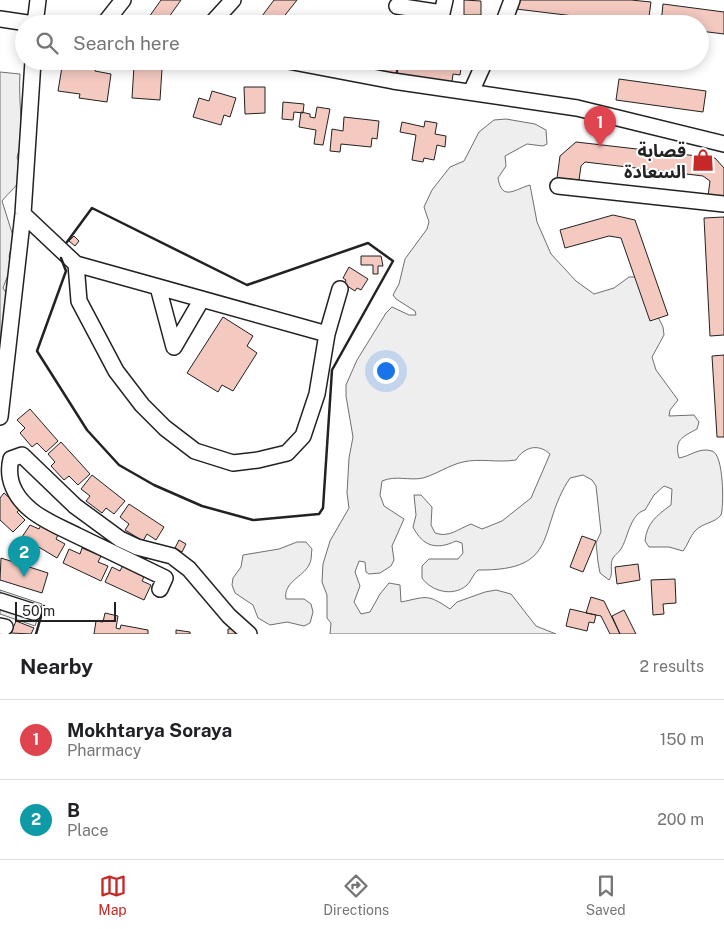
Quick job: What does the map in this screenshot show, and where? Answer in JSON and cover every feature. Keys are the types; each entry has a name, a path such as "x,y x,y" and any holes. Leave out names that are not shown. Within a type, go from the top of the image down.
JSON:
{"street":[{"path":"36,15 38,0"},
{"path":"111,15 123,0"},
{"path":"219,15 233,0"},
{"path":"396,6 442,13 445,0"},
{"path":"506,15 512,0"},
{"path":"0,19 15,21"},
{"path":"0,417 23,214 32,70"},
{"path":"335,70 393,81 577,108 724,144"},
{"path":"471,92 481,70"},
{"path":"558,186 724,204"},
{"path":"23,214 76,264 328,334"},
{"path":"76,264 79,301 116,371 142,405 165,428 195,451 233,463 258,460 287,453 302,436 318,394 318,380 340,289"},
{"path":"158,287 174,347 202,299"},
{"path":"160,589 165,578 49,522 30,510 18,496 10,481 8,468 10,459 22,455 75,506 120,539 137,547 172,556 184,564 228,616 249,634"},
{"path":"0,601 34,612"}],"shaded area":[{"path":"0,72 20,74 21,137 17,158 22,171 19,182 2,201 14,239 9,256 11,267 3,288 8,296 0,363"},
{"path":"506,119 535,124 546,130 547,144 543,146 527,144 505,156 506,166 498,178 500,185 506,192 530,185 537,222 551,254 576,281 594,294 614,288 629,277 638,277 663,327 664,335 652,357 656,370 678,400 670,410 669,416 694,415 699,422 697,429 680,440 678,447 679,458 703,450 712,451 716,454 722,481 723,502 721,515 695,531 683,551 669,547 649,547 645,541 650,525 657,516 671,505 672,489 664,486 654,495 645,510 640,512 633,521 621,549 612,561 609,580 600,573 598,562 596,543 601,532 596,486 592,480 583,475 570,478 560,497 543,544 535,555 523,563 505,568 478,570 466,586 448,592 436,589 426,583 422,578 422,566 429,559 458,559 463,553 462,543 456,541 437,546 426,543 421,539 413,527 416,515 414,495 421,495 432,507 431,525 435,533 449,534 471,524 482,529 502,521 531,498 550,454 541,448 532,448 523,452 516,460 469,461 453,465 423,478 387,479 382,481 380,495 384,506 404,519 392,546 394,560 391,566 380,573 369,574 366,572 365,562 359,561 355,572 360,586 354,602 361,614 370,612 389,583 400,585 401,602 431,598 450,609 457,602 496,590 511,594 536,626 556,634 330,634 331,623 327,618 327,595 322,582 323,564 330,541 349,508 347,493 349,458 353,437 346,385 357,360 386,313 392,307 409,315 416,315 415,311 393,295 399,284 405,259 427,229 429,222 424,207 432,190 450,167 464,161 479,132 494,120"},
{"path":"297,542 306,542 312,549 311,559 306,569 287,588 286,599 304,599 311,604 313,612 310,623 304,626 287,622 270,625 258,618 253,605 235,593 232,585 233,578 241,567 243,555 279,549"},
{"path":"0,590 42,604 35,626 0,614"}],"building":[{"path":"161,0 181,0 170,15 150,15"},
{"path":"274,0 297,0 285,15 263,15"},
{"path":"464,0 481,1 481,15 464,15"},
{"path":"517,0 631,0 651,2 649,15 566,15 516,9"},
{"path":"663,4 724,12 724,34 709,32 709,15 662,15"},
{"path":"62,70 95,70 111,74 107,102 79,98 80,94 58,91"},
{"path":"134,70 162,70 160,100 132,98"},
{"path":"368,70 398,70 397,75"},
{"path":"397,70 461,70 460,75 453,74 452,82 396,74"},
{"path":"619,79 706,91 703,112 616,100"},
{"path":"244,87 265,87 265,113 245,114"},
{"path":"212,91 236,98 230,117 224,115 221,125 193,117 199,98 209,101"},
{"path":"283,102 304,104 303,113 294,112 293,120 282,119"},
{"path":"317,107 330,109 323,145 314,144 316,130 299,127 301,112 310,114 310,117 315,118"},
{"path":"344,117 379,121 377,139 372,138 371,147 341,144 340,152 330,151 332,129 343,131"},
{"path":"425,121 437,123 435,134 446,136 445,147 437,145 434,160 424,158 423,162 412,160 416,135 400,132 402,122 424,127"},
{"path":"576,142 715,158 724,168 724,197 708,196 710,181 703,176 585,162 581,166 579,180 557,178 560,156"},
{"path":"613,215 635,220 668,315 650,321 621,238 609,236 565,248 560,230"},
{"path":"724,217 724,335 710,336 704,218"},
{"path":"74,236 79,241 75,246 69,241"},
{"path":"361,256 381,256 383,266 378,266 378,274 373,274 373,265 361,265"},
{"path":"349,267 368,279 361,290 357,288 355,291 344,284 346,280 343,278"},
{"path":"223,317 253,336 247,346 257,353 233,391 222,385 218,392 187,373"},
{"path":"724,355 724,437 717,437 712,356"},
{"path":"30,409 58,441 46,452 37,443 32,447 20,433 25,428 17,420"},
{"path":"61,442 90,474 78,485 69,476 64,480 51,466 55,462 48,454"},
{"path":"92,475 125,501 114,514 106,508 102,513 86,501 90,496 81,489"},
{"path":"4,493 21,508 17,512 25,520 13,532 0,520 0,498"},
{"path":"129,504 164,527 156,540 147,534 143,541 125,530 129,524 120,517"},
{"path":"42,523 59,533 56,539 65,544 57,558 22,537 30,525 39,529"},
{"path":"582,536 596,541 583,572 570,567"},
{"path":"179,540 186,544 182,552 175,548"},
{"path":"82,548 101,556 98,562 108,566 101,581 63,563 69,549 80,554"},
{"path":"1,558 48,573 42,593 0,580"},
{"path":"638,564 640,580 617,584 615,567"},
{"path":"123,565 145,575 142,581 151,585 144,600 105,582 112,567 120,571"},
{"path":"675,579 676,603 663,604 664,614 653,615 651,580"},
{"path":"591,597 604,601 620,634 610,634 601,616 586,613"},
{"path":"570,609 596,615 594,623 589,622 587,631 566,626"},
{"path":"624,610 636,634 620,634 612,616"},
{"path":"105,613 118,616 116,628 120,629 121,625 148,630 148,634 94,634 96,621 103,622"},
{"path":"16,621 34,628 31,634 11,633"},
{"path":"241,628 241,634 228,634 228,629"},
{"path":"176,630 190,632 190,634 176,634"}],"wall":[{"path":"61,258 66,271 37,351 87,430 119,465 154,485 202,506 253,520 319,514 323,508 332,370 393,261 368,243 247,285 92,208 67,242"},
{"path":"36,634 44,606"}],"place":[{"name":"Mokhtarya Soraya","path":"600,147"},
{"name":"قصابة السعادة","path":"703,160"},
{"name":"B","path":"24,577"}]}
